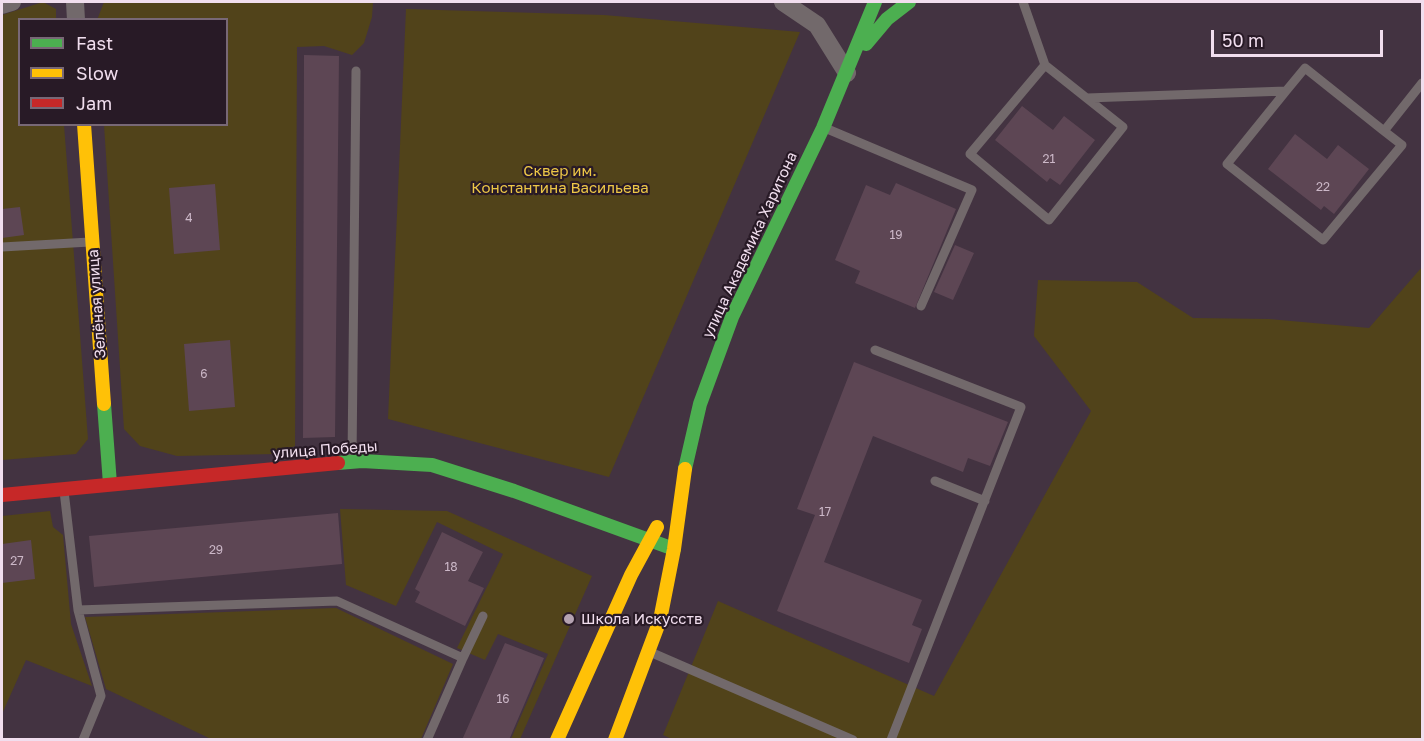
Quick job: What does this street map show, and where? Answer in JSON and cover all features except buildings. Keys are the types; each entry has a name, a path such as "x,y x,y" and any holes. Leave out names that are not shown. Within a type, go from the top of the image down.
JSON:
{"main road":[{"name":"улица Академика Харитона","path":"615,740 650,652 667,591 681,484 700,404 732,316 823,128 875,2"},
{"name":"улица Академика Харитона","path":"850,66 888,19 909,2"},
{"name":"Зелёная улица","path":"84,126 110,484"},
{"name":"улица Победы","path":"2,495 352,462 432,465 514,491 674,549"},
{"name":"улица Академика Харитона","path":"557,740 648,541 681,484"}],"street":[{"path":"2,5 12,2"},
{"path":"75,2 76,18"},
{"path":"783,2 817,24 850,66"}],"lane":[{"path":"1023,2 1045,65 1123,127 1049,220 970,154 1045,65"},
{"path":"1305,68 1402,145 1323,240 1227,164 1286,91 1305,68"},
{"path":"352,462 356,71"},
{"path":"1384,132 1422,83"},
{"path":"1087,98 1286,91"},
{"path":"823,128 972,189 921,306"},
{"path":"2,246 93,242"},
{"path":"875,350 1021,407 891,740"},
{"path":"935,481 985,501"},
{"path":"64,489 78,610 101,696 83,740"},
{"path":"78,610 337,601 463,658"},
{"path":"428,740 483,616"},
{"path":"650,652 853,740"}],"green space":[{"path":"43,2 56,9 56,18 18,18 18,126 64,126 88,439 76,454 2,460 2,15"},
{"path":"104,2 373,2 372,17 364,43 352,55 324,46 297,47 295,446 276,454 177,456 140,446 124,429 104,126 228,126 228,18 98,18"},
{"name":"Сквер им. Константина Васильева","path":"406,9 604,15 800,32 609,477 388,419"},
{"path":"1422,267 1422,739 674,740 663,735 718,601 934,696 1091,411 1034,336 1038,280 1137,282 1193,318 1269,319 1369,328"},
{"path":"340,509 447,511 592,576 520,739 511,739 548,654 498,634 485,660 457,648 503,554 437,522 396,606 346,585"},
{"path":"50,511 53,527 63,535 71,624 92,686 26,660 2,714 2,516"},
{"path":"336,608 453,664 421,739 211,739 106,689 85,617"}],"traffic: fast":[{"path":"685,469 700,404 732,317 823,128 875,2"},
{"path":"866,44 887,19 909,2"},
{"path":"104,404 110,484"},
{"path":"338,463 362,461 432,465 514,491 674,549"}],"traffic: slow":[{"path":"84,126 104,404"},
{"path":"615,740 660,620 674,549 685,469"},
{"path":"557,740 631,575 657,527"}],"traffic: jam":[{"path":"2,495 338,463"}],"place":[{"name":"Школа Искусств","path":"569,619"}]}
